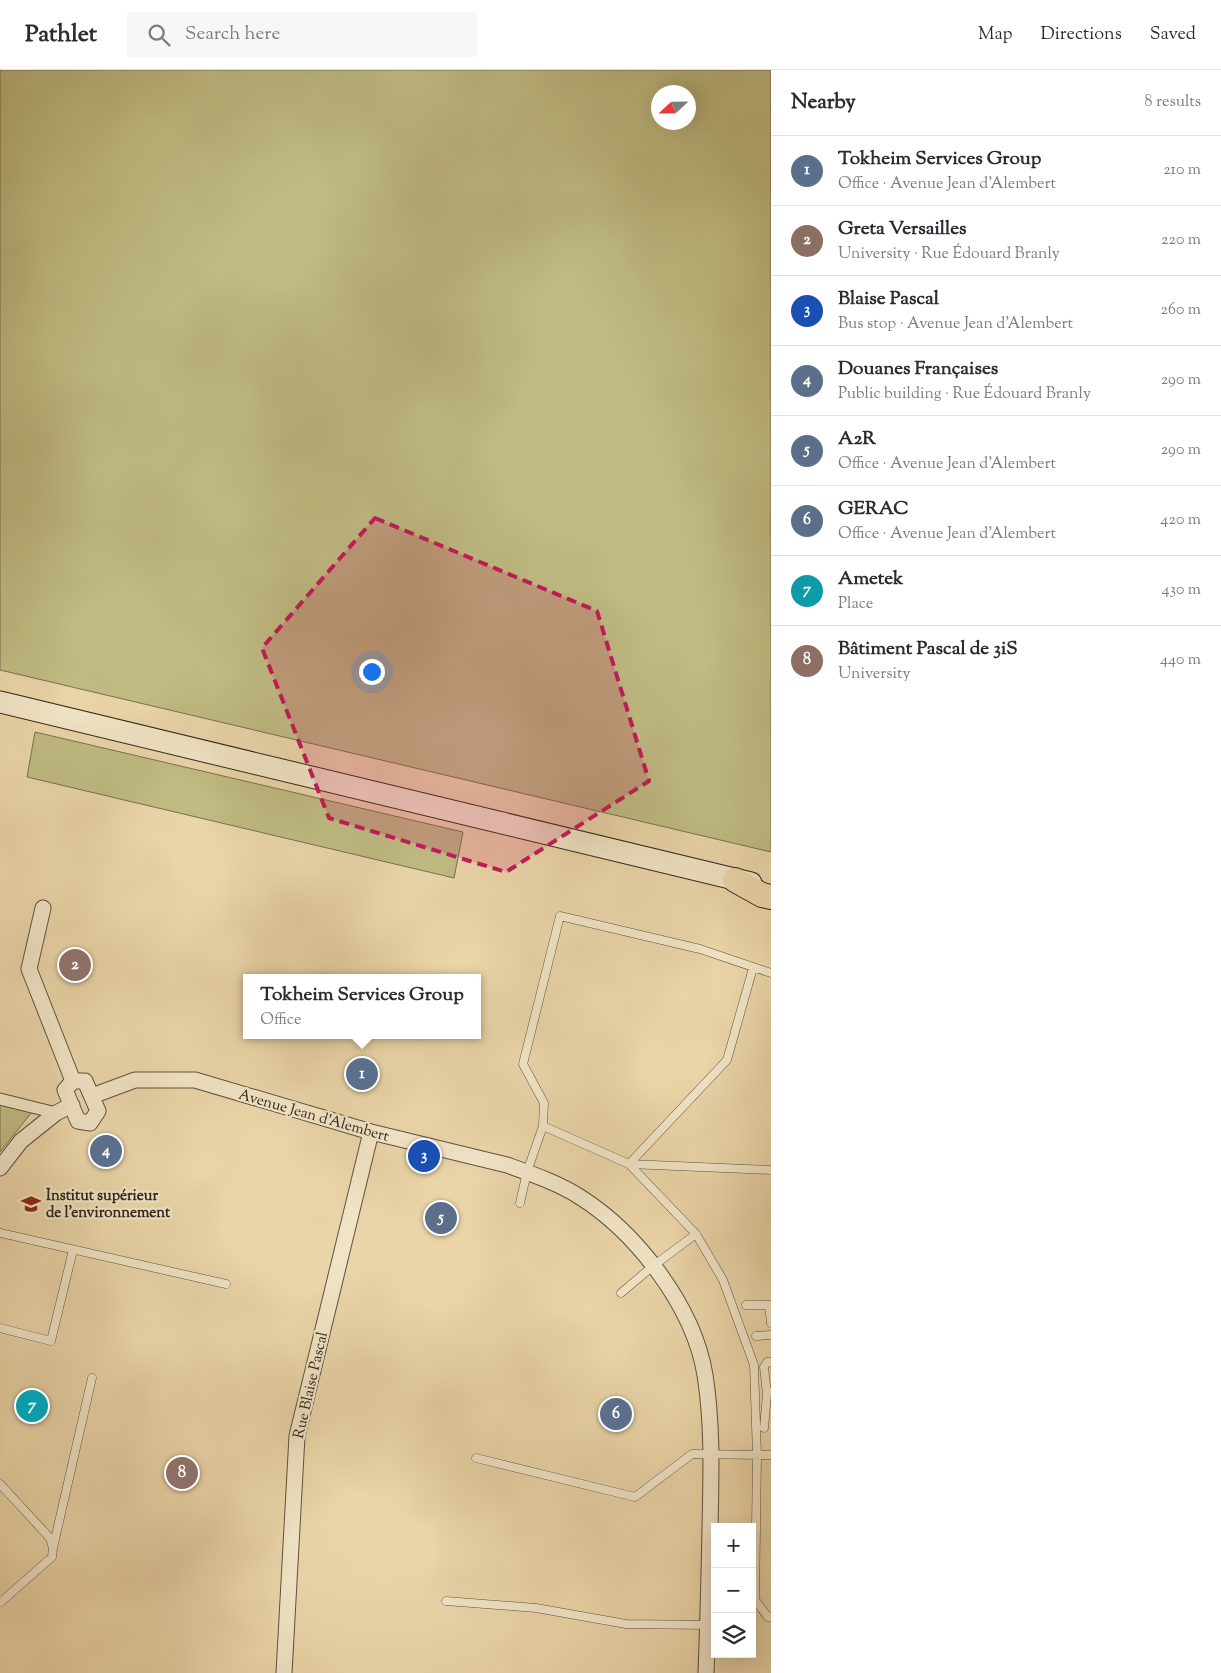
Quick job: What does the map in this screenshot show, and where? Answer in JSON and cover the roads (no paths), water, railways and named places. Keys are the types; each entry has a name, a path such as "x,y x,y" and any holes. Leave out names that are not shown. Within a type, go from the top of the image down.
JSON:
{"main road":[{"path":"5,705 771,888"},
{"path":"735,880 762,895 771,897"}],"street":[{"path":"43,908 29,969 72,1081"},
{"name":"Avenue Jean d'Alembert","path":"92,1096 135,1080 195,1080 371,1132 507,1165 527,1172 579,1197 612,1222 643,1251 665,1280 682,1310 695,1341 704,1373 712,1454 706,1673"},
{"path":"72,1081 85,1081 92,1096 98,1111 90,1123 78,1121 65,1090 72,1081"},
{"path":"0,1099 56,1113"},
{"path":"0,1168 20,1141 56,1113 72,1105"},
{"name":"Rue Blaise Pascal","path":"284,1673 297,1436 371,1132"}],"lane":[{"path":"520,1203 527,1172 543,1126 544,1103 523,1064 560,916 700,949 771,973"},
{"path":"629,1164 727,1060 753,968"},
{"path":"543,1126 629,1164 771,1170"},
{"path":"629,1164 696,1234 723,1280 754,1364 764,1428"},
{"path":"0,1233 226,1284"},
{"path":"621,1293 696,1234"},
{"path":"0,1328 51,1341 74,1250"},
{"path":"746,1305 770,1305 771,1323"},
{"path":"756,1336 771,1335"},
{"path":"771,1362 767,1362 764,1367 769,1393 764,1428 757,1455 755,1600 768,1617 771,1617"},
{"path":"1,1602 52,1557 92,1378"},
{"path":"476,1458 636,1497 692,1454 771,1455"},
{"path":"0,1484 50,1538 53,1548"},
{"path":"446,1601 536,1608 626,1624 708,1625"}],"place":[{"name":"Greta Versailles","path":"75,965"},
{"name":"Tokheim Services Group","path":"362,1074"},
{"name":"Douanes Françaises","path":"106,1151"},
{"name":"Blaise Pascal","path":"424,1156"},
{"name":"Institut supérieur de l'environnement","path":"31,1204"},
{"name":"A2R","path":"441,1218"},
{"name":"Ametek","path":"32,1406"},
{"name":"GERAC","path":"616,1414"},
{"name":"Bâtiment Pascal de 3iS","path":"182,1473"}]}
